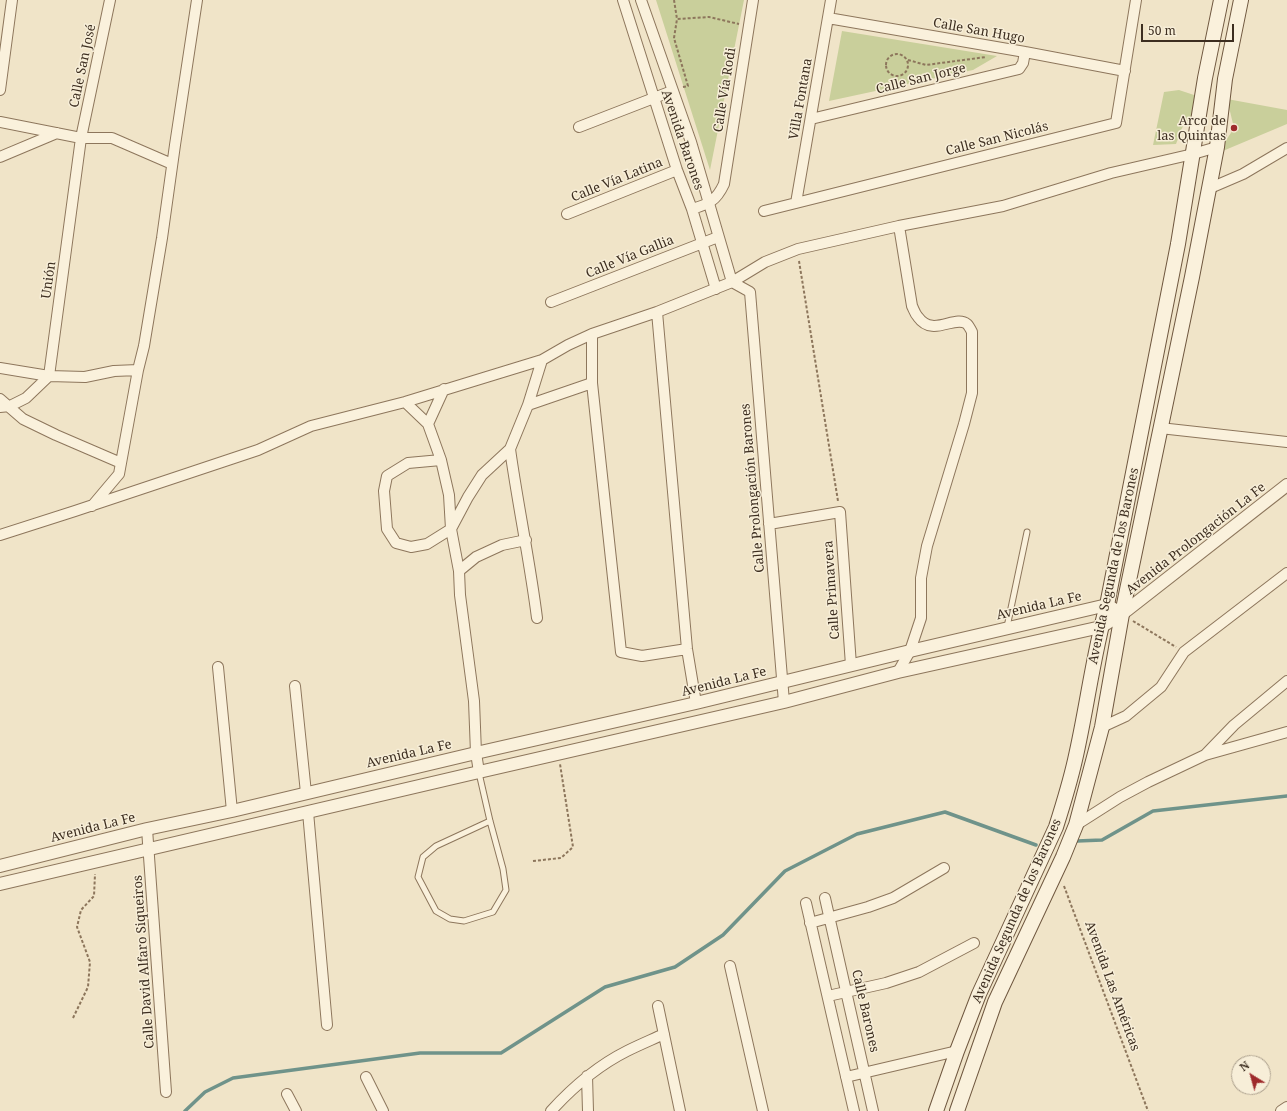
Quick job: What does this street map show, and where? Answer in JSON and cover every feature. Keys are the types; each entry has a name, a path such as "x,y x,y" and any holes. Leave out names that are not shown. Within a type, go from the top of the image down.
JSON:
{"main road":[{"name":"Avenida Segunda de los Barones","path":"936,1111 979,994 1056,827 1075,759 1178,244 1205,78 1221,0"},
{"name":"Avenida Segunda de los Barones","path":"957,1111 995,1002 1058,868 1076,825 1102,727 1122,614 1192,277 1217,146 1225,79 1241,0"},
{"path":"1205,78 1225,79"}],"street":[{"path":"0,90 12,0"},
{"name":"Calle San José","path":"81,138 110,0"},
{"path":"92,506 119,474 138,370 144,346 162,238 197,0"},
{"name":"Avenida Barones","path":"622,0 692,209 716,289"},
{"name":"Avenida Barones","path":"641,0 691,142 732,282"},
{"name":"Calle Vía Rodi","path":"708,204 719,194 724,184 753,0"},
{"name":"Villa Fontana","path":"796,203 831,0"},
{"name":"Calle San Nicolás","path":"764,211 1116,123 1136,0"},
{"name":"Calle San Hugo","path":"828,18 1125,71"},
{"name":"Calle San Jorge","path":"811,119 1019,69 1023,63 1025,52"},
{"path":"578,127 672,91"},
{"path":"0,122 81,138 112,138 172,164"},
{"path":"0,158 57,133"},
{"name":"Unión","path":"49,376 81,138"},
{"path":"0,535 92,506 258,450 311,426 405,402 542,360 568,345 592,334 657,312 716,289 732,282 765,262 798,250 899,226 1003,206 1111,173 1193,154 1217,146"},
{"path":"1208,189 1243,174 1287,148"},
{"name":"Calle Vía Latina","path":"567,214 678,170"},
{"path":"692,209 708,204"},
{"path":"898,672 910,651 921,618 921,578 927,546 972,393 972,332 967,324 960,321 936,326 926,325 918,318 912,306 899,226"},
{"name":"Calle Vía Gallia","path":"551,302 701,242 718,237"},
{"name":"Calle Prolongación Barones","path":"732,282 750,292 784,702"},
{"path":"657,312 687,649 696,703"},
{"path":"592,334 592,383 620,652 642,656 687,649"},
{"path":"442,460 408,463 387,476 384,491 388,529 396,543 411,547 427,544 451,529 482,475 510,449 528,405 542,360"},
{"path":"0,368 49,376 85,377 114,371 138,370"},
{"path":"5,406 26,398 49,376"},
{"path":"528,405 592,383"},
{"path":"428,424 444,389"},
{"path":"0,398 5,406 23,419 121,463"},
{"path":"405,402 428,424 442,460 449,495 451,529 459,571 460,595 474,701 476,753 479,772"},
{"path":"1160,428 1287,442"},
{"path":"510,449 526,540 537,618"},
{"name":"Avenida Prolongación La Fe","path":"1122,614 1287,485"},
{"path":"769,524 840,512"},
{"name":"Calle Primavera","path":"840,512 851,665"},
{"path":"0,529 10,532"},
{"path":"459,571 476,557 502,545 526,540"},
{"path":"1102,727 1126,716 1161,687 1184,652 1287,574"},
{"path":"0,884 558,753 784,702 898,672 1101,627 1122,614 1107,604"},
{"name":"Avenida La Fe","path":"0,866 148,829 232,811 696,703 1107,604"},
{"path":"218,667 232,811"},
{"path":"1205,755 1234,725 1287,681"},
{"path":"295,686 306,793"},
{"path":"1076,825 1134,790 1205,755 1287,732"},
{"path":"308,812 327,1025"},
{"name":"Calle David Alfaro Siqueiros","path":"148,829 166,1092"},
{"path":"810,922 868,907 893,898 944,868"},
{"name":"Calle Barones","path":"825,898 873,1111"},
{"path":"806,903 854,1111"},
{"path":"828,996 886,982 919,972 974,943"},
{"path":"730,966 763,1111"},
{"path":"658,1006 680,1111"},
{"path":"551,1111 587,1076 625,1051 664,1034"},
{"path":"846,1077 957,1051"},
{"path":"587,1076 588,1111"},
{"path":"366,1077 383,1111"},
{"path":"286,1094 296,1111"}],"lane":[{"path":"1007,628 1027,532"},
{"path":"479,772 503,869 506,890 493,912 464,921 450,919 436,911 418,877 423,857 436,846 490,821"}],"path":[{"path":"672,91 688,86 674,38 677,19 674,0"},
{"path":"677,19 709,17 740,24"},
{"path":"908,60 908,67 904,74 894,76 888,71 886,60 891,54 899,53 906,56 908,60 926,64 989,57"},
{"path":"798,250 840,512"},
{"path":"1122,614 1184,652"},
{"path":"533,861 561,858 573,847 558,753"},
{"path":"73,1018 88,987 90,962 77,927 81,910 94,896 95,862"},
{"name":"Avenida Las Américas","path":"1058,868 1148,1111"}],"green space":[{"path":"656,0 744,0 710,170"},
{"path":"842,31 997,56 973,70 829,101"},
{"path":"1179,90 1194,95 1195,111 1182,128 1176,144 1153,145 1164,92"},
{"path":"1227,99 1287,110 1287,124 1218,153 1234,128"}],"waterway":[{"path":"1077,841 1102,840 1153,811 1287,796"},
{"path":"185,1111 205,1092 233,1078 420,1053 501,1053 605,987 675,967 723,935 785,871 857,834 945,812 1036,845"}],"place":[{"name":"Arco de las Quintas","path":"1234,128"}]}
